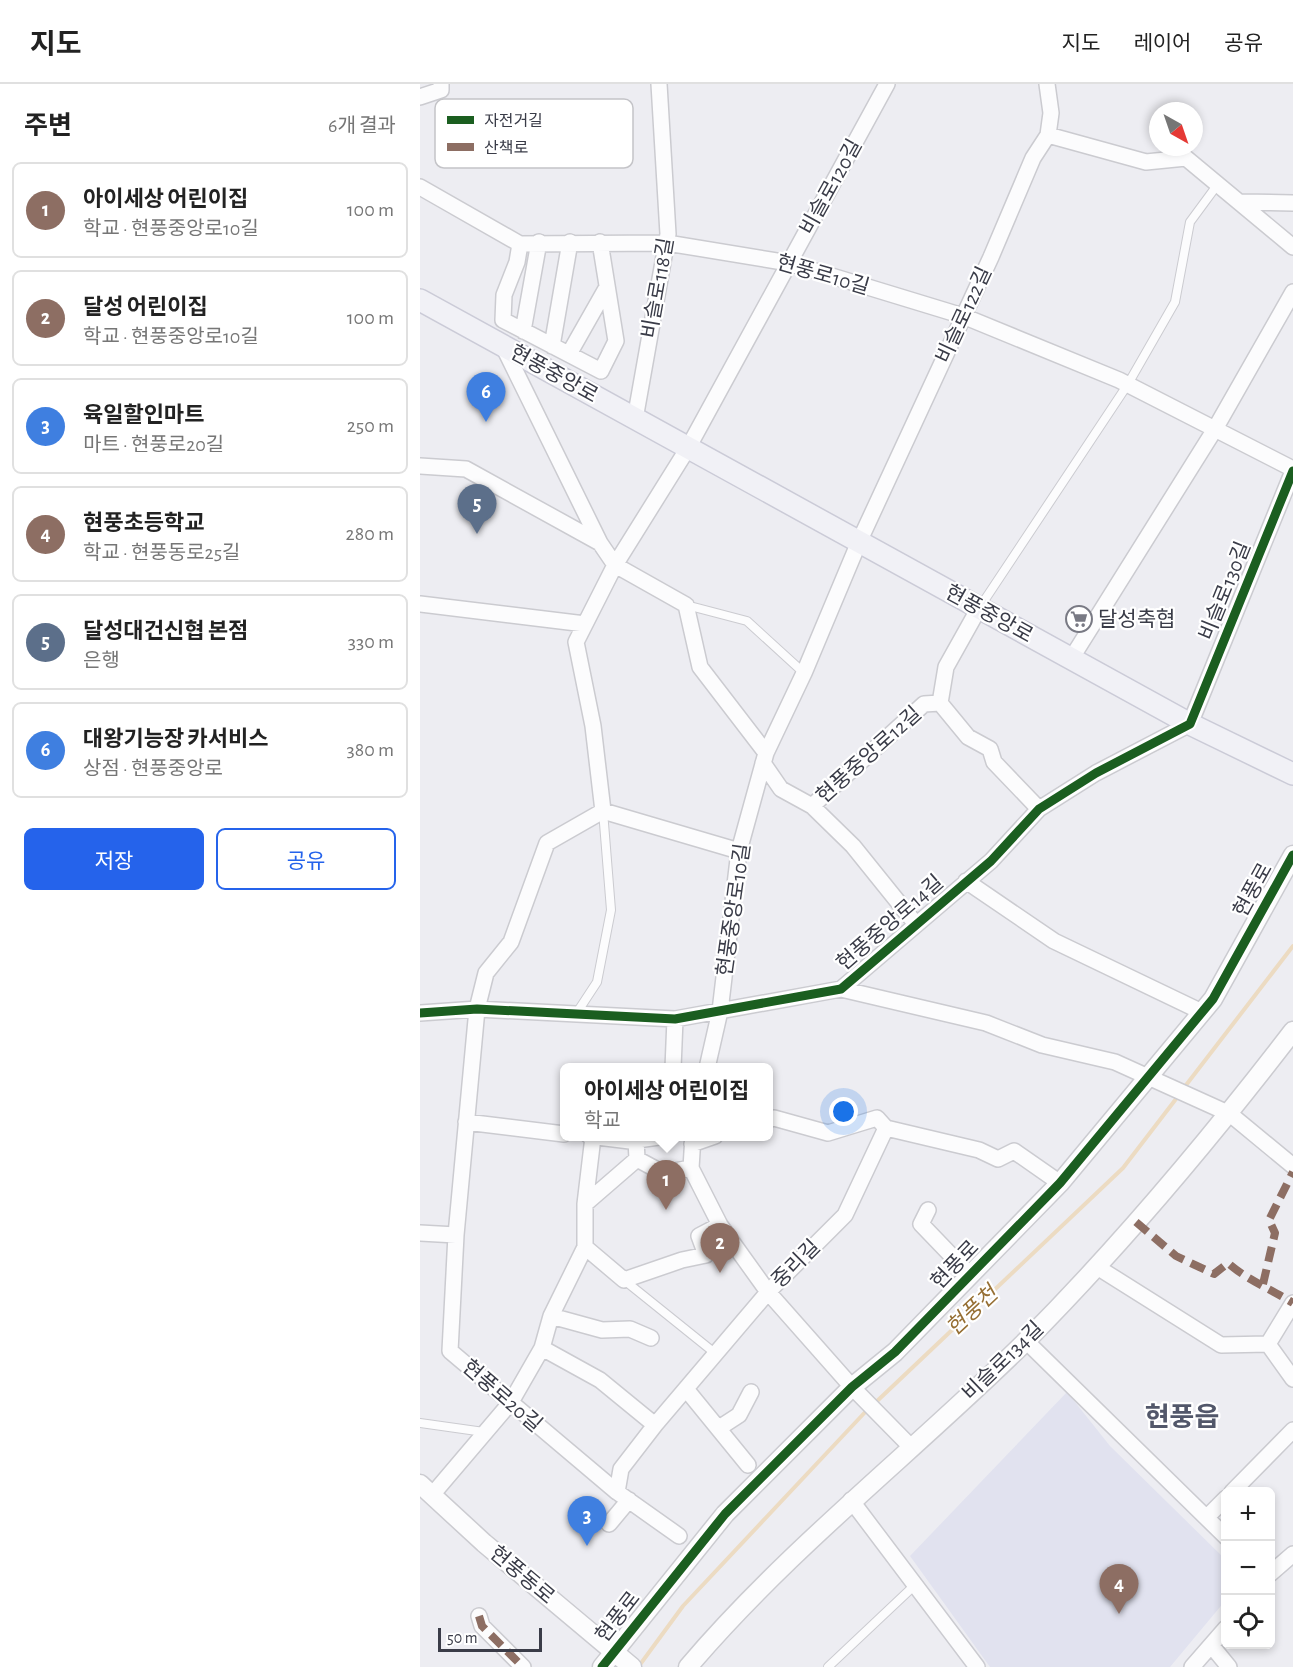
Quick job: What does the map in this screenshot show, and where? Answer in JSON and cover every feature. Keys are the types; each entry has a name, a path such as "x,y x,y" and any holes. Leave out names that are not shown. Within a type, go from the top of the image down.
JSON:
{"main road":[{"name":"현풍중앙로","path":"420,300 1190,724 1293,774"}],"street":[{"path":"420,97 441,90 441,84"},
{"name":"비슬로118길","path":"635,418 667,243 659,84"},
{"name":"비슬로120길","path":"688,448 887,84"},
{"name":"비슬로122길","path":"859,542 1033,158 1048,135 1051,113 1047,84"},
{"path":"1048,135 1146,162 1186,158 1293,247"},
{"path":"420,182 420,188 520,244 517,262 504,295 503,320 601,371 616,341 600,242"},
{"path":"1241,202 1293,203"},
{"path":"524,331 539,242"},
{"name":"현풍로10길","path":"520,244 539,242 667,243 789,263 963,316 1128,384 1293,470"},
{"path":"552,346 570,242"},
{"path":"569,354 607,287"},
{"path":"1071,659 1215,429 1293,292"},
{"path":"503,346 600,543 615,565 686,605 700,667 764,758 781,789 812,806"},
{"path":"603,811 593,726 576,642 615,565 688,448"},
{"path":"420,466 466,469 600,543"},
{"name":"비슬로130길","path":"1190,724 1293,470"},
{"name":"현풍중앙로10길","path":"708,1063 720,1011 740,851 764,758 804,673 859,542"},
{"path":"420,604 585,624"},
{"name":"현풍중앙로12길","path":"915,923 853,846 812,806 924,704 940,704 946,667 979,608"},
{"path":"940,704 968,737 990,749 994,762 1039,809"},
{"name":"현풍중앙로14길","path":"420,1013 477,1009 675,1019 841,989 915,923 990,861 1039,809 1096,773 1190,724"},
{"path":"477,1009 486,973 511,942 547,843 603,811 740,851"},
{"name":"현풍로","path":"602,1667 624,1660 725,1514 852,1387 895,1352 1060,1183 1213,999 1293,855"},
{"path":"966,881 1054,941 1202,1012"},
{"path":"841,989 986,1023 1042,1045 1115,1062 1230,1114 1293,1166"},
{"name":"현풍로20길","path":"477,1009 456,1235 450,1352 623,1496 679,1536"},
{"path":"673,1063 675,1019"},
{"name":"비슬로134길","path":"688,1667 851,1500 1026,1341 1097,1267 1230,1114 1293,1031"},
{"path":"773,1118 828,1133 877,1118 886,1128 979,1150 998,1159 1014,1151 1060,1183"},
{"path":"466,1122 560,1134"},
{"name":"중리길","path":"623,1496 621,1469 768,1292 845,1215 886,1128"},
{"path":"426,1490 486,1432 511,1402 542,1348 551,1316 585,1248 585,1204 591,1141"},
{"path":"636,1141 638,1159"},
{"path":"692,1141 691,1168 720,1225 768,1292 852,1387 911,1447"},
{"path":"585,1204 638,1159"},
{"path":"638,1159 663,1173 691,1168"},
{"name":"현풍로","path":"928,1210 921,1224 970,1275"},
{"path":"585,1248 624,1280 682,1260 706,1255 699,1236 720,1225"},
{"path":"420,1233 456,1235"},
{"path":"1097,1267 1221,1345 1268,1344"},
{"path":"1268,1344 1293,1303"},
{"path":"551,1316 602,1330 630,1329 651,1338"},
{"path":"1026,1341 1221,1532"},
{"path":"1268,1344 1293,1379"},
{"path":"542,1348 600,1380 656,1425"},
{"path":"686,1389 748,1465"},
{"path":"718,1428 739,1415 751,1392"},
{"path":"1236,1487 1293,1430"},
{"name":"현풍동로","path":"426,1490 484,1543 624,1660"},
{"path":"609,1524 623,1496"},
{"path":"851,1500 977,1667"},
{"path":"1207,1517 1221,1503"},
{"path":"1275,1570 1293,1554"},
{"path":"479,1616 482,1626 523,1667"},
{"path":"1192,1667 1221,1634"},
{"path":"1211,1645 1229,1667"}],"lane":[{"path":"979,608 1128,384 1174,302 1190,222 1218,184"},
{"path":"686,605 747,621 804,673"},
{"path":"576,1014 597,982 610,910 603,811"},
{"path":"624,1280 716,1354"},
{"path":"420,1423 486,1432"},
{"path":"828,1667 916,1584"}],"shaded area":[{"path":"1067,1392 1110,1446 1221,1555 1221,1606 1170,1667 990,1667 910,1556"}],"waterway":[{"name":"현풍천","path":"1183,1089 1293,946"},
{"name":"현풍천","path":"875,1403 1123,1168 1179,1095"},
{"name":"현풍천","path":"639,1666 683,1606 869,1408"}],"marked path":[{"path":"1263,1284 1275,1233 1269,1220 1293,1172"},
{"path":"1136,1222 1176,1256 1214,1274 1228,1263 1293,1303"},
{"path":"479,1616 482,1626 523,1667"}],"cycle path":[{"path":"420,1013 477,1009 675,1019 841,989 991,861 1039,809 1096,773 1190,724 1293,471"},
{"path":"602,1667 725,1514 852,1387 895,1352 1060,1183 1213,999 1293,855"}],"place":[{"name":"대왕기능장 카서비스","path":"486,422"},
{"name":"달성대건신협 본점","path":"477,534"},
{"name":"달성축협","path":"1079,619"},
{"name":"아이세상 어린이집","path":"666,1210"},
{"name":"달성 어린이집","path":"720,1273"},
{"name":"육일할인마트","path":"587,1546"},
{"name":"현풍초등학교","path":"1119,1614"}],"district":[{"name":"현풍읍","path":"1182,1417"}]}
